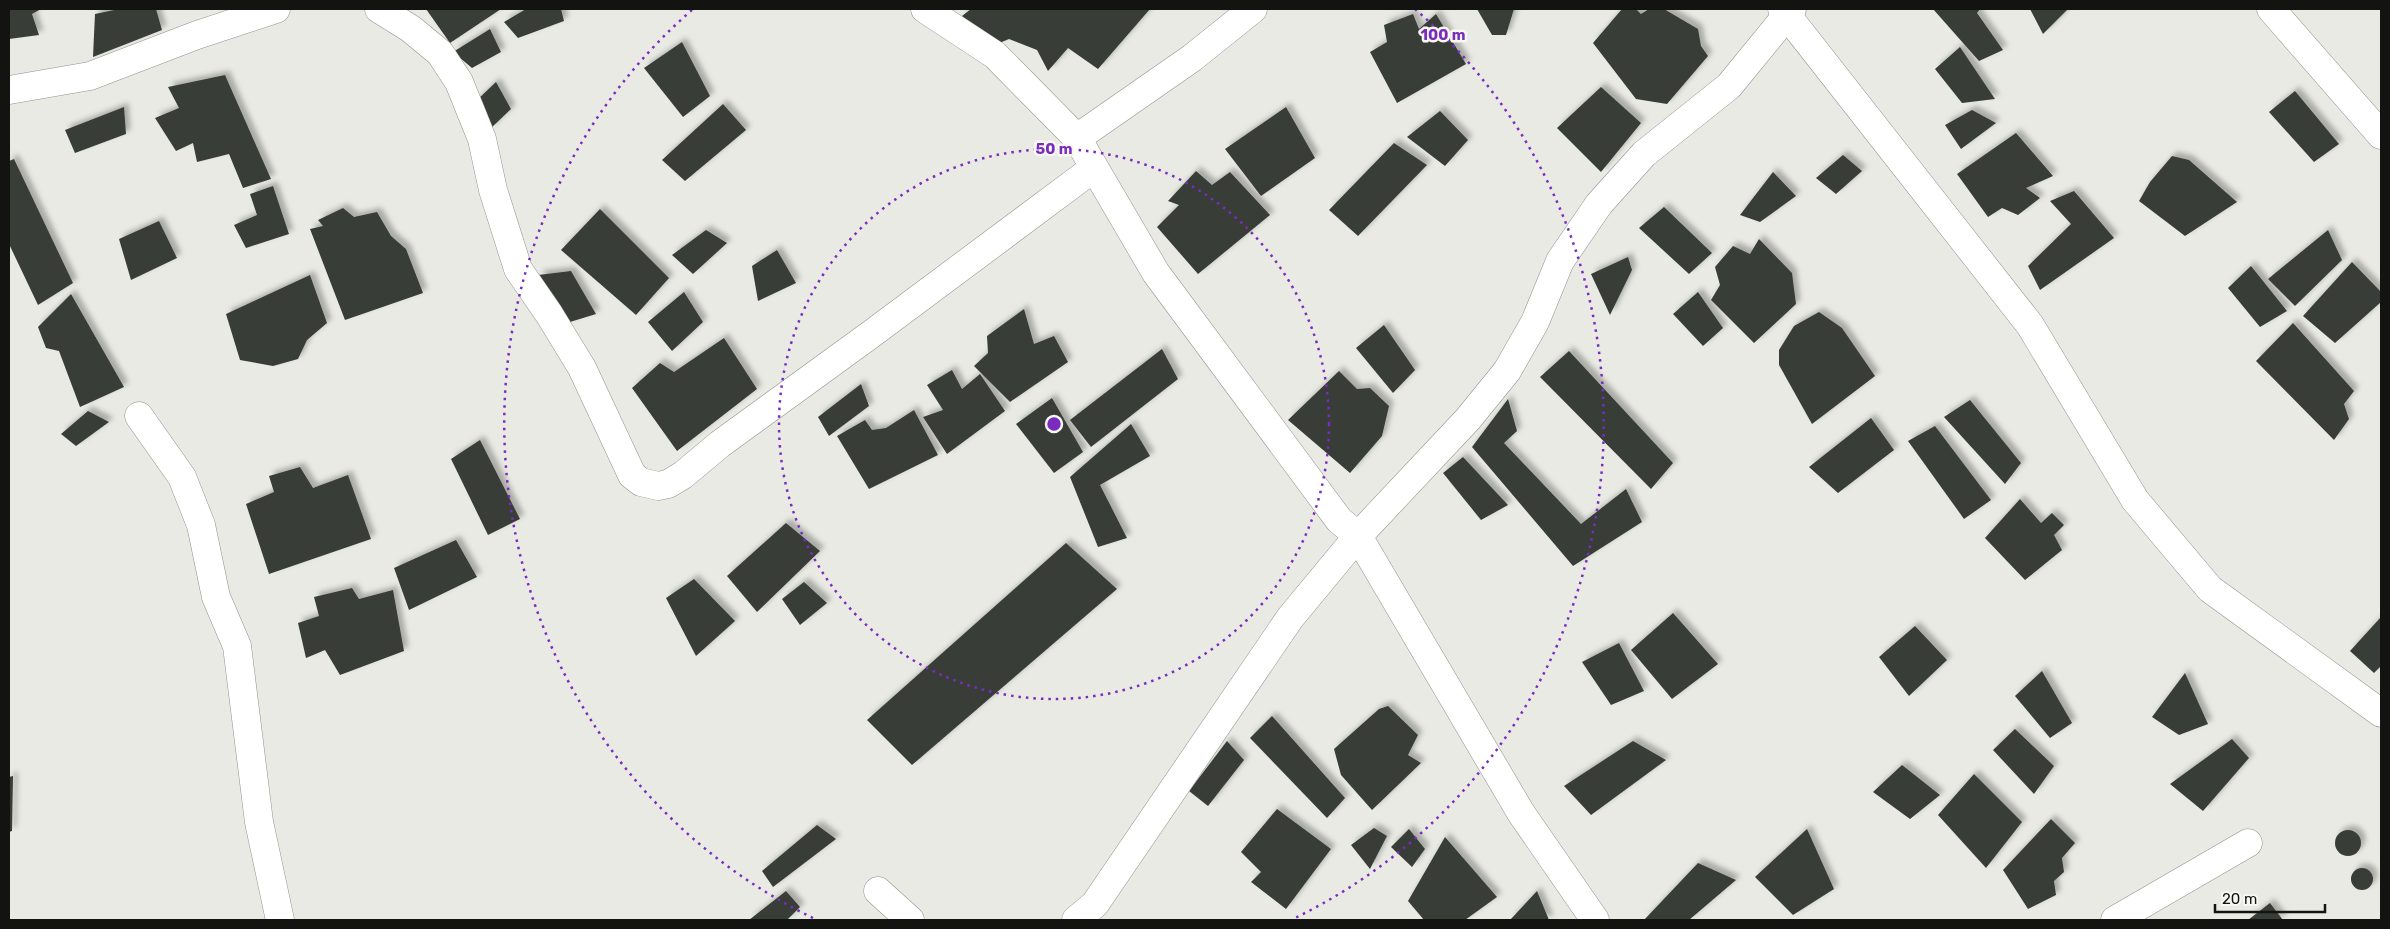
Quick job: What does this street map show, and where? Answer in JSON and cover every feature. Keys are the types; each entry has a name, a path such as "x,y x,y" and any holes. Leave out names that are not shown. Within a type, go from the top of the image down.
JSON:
{"street":[{"path":"9,90 90,76 198,35 276,9"},
{"path":"378,9 411,29 440,53 459,82 482,139 493,190 518,270 549,314 582,368 632,475 648,484 658,486 668,484 683,475 720,444 1094,168"},
{"path":"924,9 995,55 1077,138 1156,273 1339,520 1358,536 1521,813 1595,920"},
{"path":"1077,138 1192,58 1253,9"},
{"path":"2271,9 2381,136"},
{"path":"1076,920 1095,904 1290,618 1358,536 1468,419 1507,371 1535,322 1560,261 1599,204 1644,154 1729,86 1787,11 2030,325 2135,500 2210,589 2381,713"},
{"path":"139,416 182,477 201,525 216,597 237,646 258,822 280,920"},
{"path":"2115,920 2248,843"},
{"path":"878,891 910,920"}],"building":[{"path":"9,9 41,9 32,14 39,35 9,39"},
{"path":"119,9 156,9 162,30 93,57 95,14"},
{"path":"426,9 501,9 450,43"},
{"path":"526,9 561,9 564,21 518,38 504,22"},
{"path":"971,9 1150,9 1098,69 1068,48 1048,71 1037,50 1009,39 992,46 962,16"},
{"path":"1477,9 1514,9 1506,35 1492,35"},
{"path":"1622,9 1636,9 1641,14 1649,9 1664,9 1698,29 1701,46 1708,56 1667,104 1636,99 1593,43"},
{"path":"1933,9 1980,9 1977,13 2003,50 1979,61"},
{"path":"2030,9 2068,9 2043,34"},
{"path":"1413,14 1419,29 1436,14 1466,64 1397,103 1370,52 1387,42 1384,25"},
{"path":"490,29 501,52 472,68 453,52"},
{"path":"682,42 710,96 683,117 644,68"},
{"path":"1960,47 1995,99 1962,103 1935,69"},
{"path":"225,75 271,179 243,188 229,154 197,162 193,143 176,151 155,118 179,108 168,87"},
{"path":"496,82 511,109 490,129 475,102"},
{"path":"1601,87 1641,123 1601,172 1557,128"},
{"path":"2295,91 2339,144 2314,162 2269,112"},
{"path":"723,104 746,130 685,181 662,160"},
{"path":"124,107 126,134 75,153 65,130"},
{"path":"1286,107 1315,158 1261,196 1225,149"},
{"path":"1972,110 1996,123 1961,149 1945,125"},
{"path":"1440,111 1468,140 1445,166 1407,137"},
{"path":"2016,133 2053,176 2026,188 2040,198 2018,215 2002,208 1988,217 1957,174"},
{"path":"1394,143 1427,165 1358,236 1329,210"},
{"path":"1843,155 1862,171 1836,194 1816,178"},
{"path":"2172,156 2189,160 2237,202 2185,236 2139,201 2150,182"},
{"path":"14,159 73,283 38,305 9,244 9,161"},
{"path":"1196,171 1212,185 1230,172 1270,215 1198,274 1157,227 1179,205 1168,201"},
{"path":"1773,172 1796,196 1760,222 1740,215"},
{"path":"273,186 289,234 246,248 234,225 257,215 250,194"},
{"path":"2074,191 2114,238 2040,290 2028,266 2071,224 2050,201"},
{"path":"1664,207 1712,253 1689,274 1639,228"},
{"path":"343,208 354,217 377,212 391,236 406,249 423,293 345,320 310,229 323,226 318,220"},
{"path":"600,209 669,278 636,315 561,250"},
{"path":"159,221 177,258 131,280 119,239"},
{"path":"706,230 727,243 693,274 672,255"},
{"path":"2328,230 2342,260 2295,306 2268,279"},
{"path":"1759,239 1792,273 1796,304 1754,343 1711,300 1720,285 1715,267 1733,246 1750,254"},
{"path":"777,250 796,283 758,301 752,266"},
{"path":"1628,257 1632,270 1610,315 1591,274"},
{"path":"2352,262 2381,292 2381,302 2335,343 2303,316"},
{"path":"2251,266 2287,311 2260,327 2228,288"},
{"path":"571,271 596,314 570,322 538,275"},
{"path":"310,275 327,323 307,340 298,359 273,366 240,360 226,314"},
{"path":"684,292 703,322 672,351 648,322"},
{"path":"1698,292 1723,328 1703,346 1673,314"},
{"path":"71,294 124,387 80,407 59,351 46,348 38,327"},
{"path":"1024,309 1034,344 1054,336 1068,362 1010,402 974,366 988,353 987,336"},
{"path":"1819,312 1842,328 1875,376 1812,424 1779,365 1779,350 1794,326"},
{"path":"2293,323 2354,391 2344,404 2349,419 2334,440 2256,361"},
{"path":"1384,325 1415,370 1393,393 1356,348"},
{"path":"724,338 757,389 677,451 632,388 660,363 674,372"},
{"path":"1162,349 1178,379 1091,447 1070,420"},
{"path":"1569,351 1673,463 1651,489 1540,377"},
{"path":"952,370 962,389 980,374 1005,411 947,454 923,417 943,410 927,385"},
{"path":"1339,371 1357,389 1370,388 1389,406 1382,436 1350,473 1288,420"},
{"path":"861,384 869,406 829,436 818,417"},
{"path":"1052,398 1083,452 1054,473 1016,424"},
{"path":"1508,399 1517,431 1504,443 1581,524 1626,489 1642,522 1573,566 1472,447"},
{"path":"1970,400 2021,463 2005,484 1944,417"},
{"path":"914,410 938,455 869,489 837,436 865,420 872,430 886,428"},
{"path":"88,411 109,422 76,446 61,434"},
{"path":"1871,418 1894,450 1838,493 1809,467"},
{"path":"1131,424 1150,456 1100,485 1127,538 1098,547 1070,477"},
{"path":"1935,426 1991,500 1964,519 1908,441"},
{"path":"480,440 520,519 488,535 451,459"},
{"path":"1463,457 1508,505 1481,520 1443,473"},
{"path":"300,467 313,488 348,475 371,539 269,574 246,504 274,492 269,476"},
{"path":"2020,499 2041,523 2052,513 2064,525 2054,535 2062,550 2025,580 1985,538"},
{"path":"786,523 820,551 757,612 727,576"},
{"path":"456,540 477,577 409,610 394,568"},
{"path":"1066,543 1117,589 912,765 867,720"},
{"path":"694,579 735,621 696,656 666,598"},
{"path":"804,582 827,603 800,625 782,599"},
{"path":"352,588 359,599 393,590 404,651 340,675 325,650 306,658 298,623 319,616 314,597"},
{"path":"1673,613 1718,664 1672,699 1631,650"},
{"path":"2381,617 2381,666 2374,673 2350,651"},
{"path":"1915,626 1947,660 1909,696 1879,657"},
{"path":"1619,643 1644,691 1611,705 1582,662"},
{"path":"2042,671 2072,723 2050,738 2015,696"},
{"path":"2185,673 2208,724 2179,735 2152,717"},
{"path":"1388,706 1418,735 1408,755 1421,763 1372,810 1341,775 1334,749 1379,709"},
{"path":"1272,716 1345,798 1327,818 1250,738"},
{"path":"2015,729 2054,766 2034,794 1993,750"},
{"path":"2232,739 2249,758 2203,811 2170,784"},
{"path":"1227,741 1244,760 1208,806 1189,791"},
{"path":"1633,741 1666,760 1591,815 1564,786"},
{"path":"1902,765 1940,795 1910,819 1873,792"},
{"path":"1974,774 2022,822 1986,868 1938,815"},
{"path":"13,776 12,831 9,832 9,777"},
{"path":"1277,809 1331,849 1286,909 1251,882 1261,872 1241,852"},
{"path":"2051,819 2075,843 2062,858 2064,872 2054,881 2056,895 2028,909 2003,870"},
{"path":"817,825 836,839 773,887 762,871"},
{"path":"1374,828 1387,836 1370,869 1351,845"},
{"path":"1409,829 1425,849 1412,867 1391,847"},
{"path":"1807,829 1834,889 1793,915 1755,877"},
{"path":"2348,830 2357,834 2361,843 2357,852 2348,856 2339,852 2335,843 2339,834"},
{"path":"1445,837 1497,897 1465,920 1424,920 1408,901"},
{"path":"1698,863 1736,880 1689,920 1644,920"},
{"path":"2362,868 2370,871 2373,879 2370,887 2362,890 2354,887 2351,879 2354,871"},
{"path":"786,891 800,907 787,920 749,920"},
{"path":"1537,891 1549,920 1510,920"},
{"path":"2270,903 2283,920 2248,920"}]}
